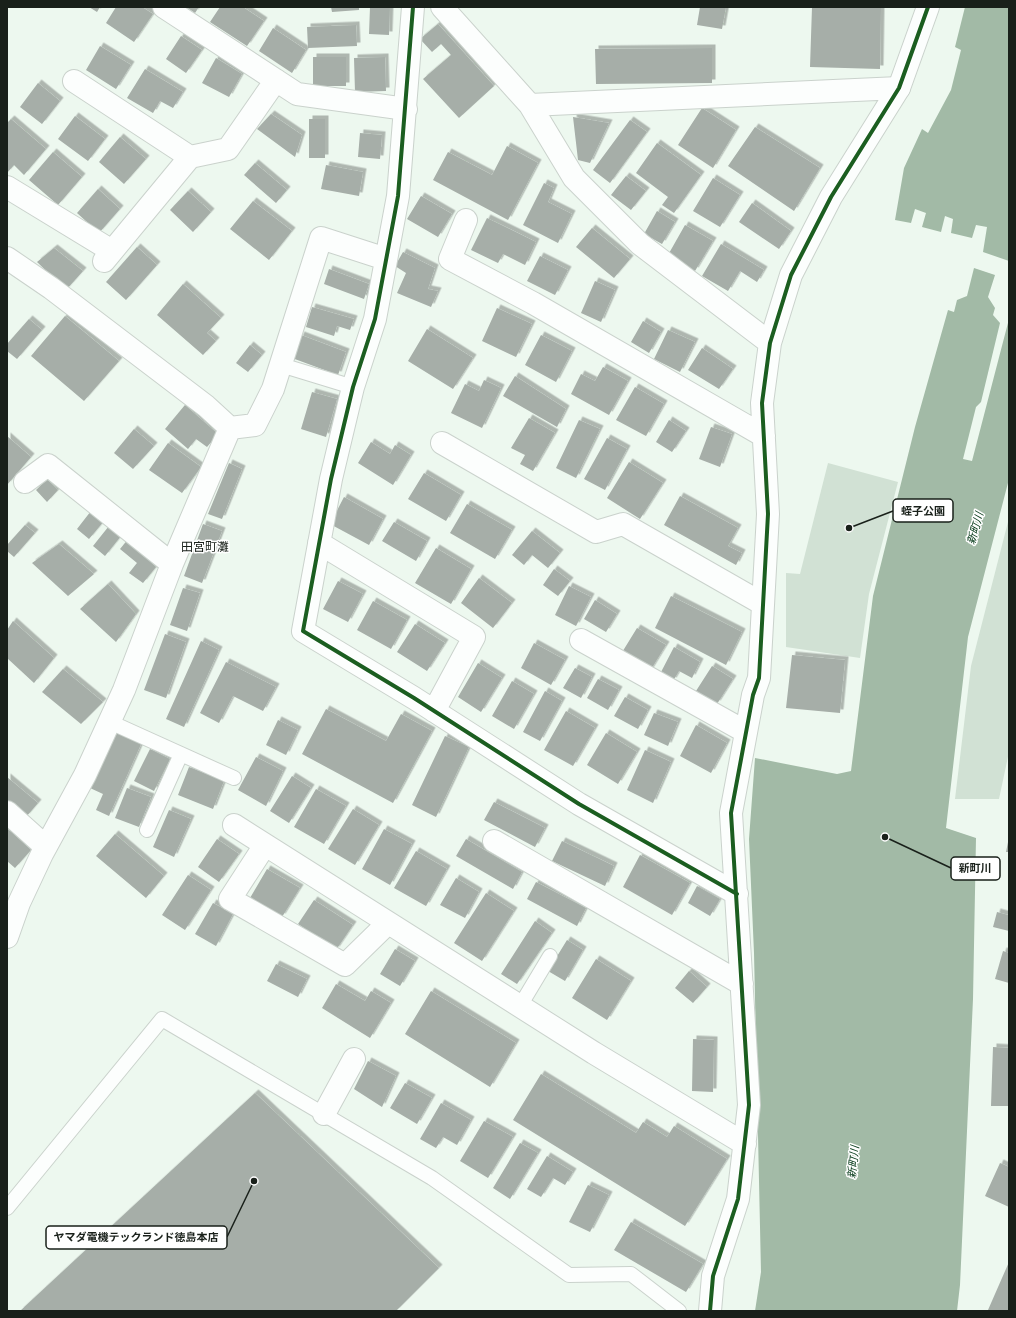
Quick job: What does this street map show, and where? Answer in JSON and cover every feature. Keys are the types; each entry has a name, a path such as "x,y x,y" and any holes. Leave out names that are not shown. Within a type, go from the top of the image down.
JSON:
{"street":[{"path":"164,7 297,94 406,109"},
{"path":"412,7 406,109 398,196 375,319 353,387 331,479 303,631 434,711 579,804 736,894"},
{"path":"442,7 530,105 574,178 640,244 770,344"},
{"path":"710,1311 713,1276 738,1199 749,1106 731,813 753,695 760,678 768,514 762,403 770,344 791,275 831,197 899,88 928,7"},
{"path":"7,187 108,256 190,157 228,149 276,80"},
{"path":"74,81 190,157"},
{"path":"530,105 899,88"},
{"path":"466,220 450,259 533,303 764,436"},
{"path":"7,258 70,302 206,406 230,428 255,425 273,389 321,238 386,259"},
{"path":"7,937 19,903 46,848 85,775 110,722 124,690 172,564 230,428"},
{"path":"442,443 596,532 623,524 764,604"},
{"path":"25,482 48,465 172,564"},
{"path":"319,543 474,637 434,711"},
{"path":"581,640 746,732"},
{"path":"7,812 46,848"},
{"path":"234,825 600,1057 745,1144"},
{"path":"494,841 742,984"},
{"path":"265,845 230,899 346,965 388,923"},
{"path":"324,1114 354,1059"}],"lane":[{"path":"281,365 353,387"},
{"path":"110,722 234,778"},
{"path":"146,830 181,754"},
{"path":"520,1006 550,956"},
{"path":"7,1208 162,1019 432,1178 569,1275 631,1274 679,1311"}],"shaded area":[{"path":"828,463 898,482 869,594 860,658 786,647 786,573 800,574"},
{"path":"1009,518 1009,752 999,799 955,799 971,666"}],"water":[{"path":"965,7 1009,7 1009,261 983,252 987,227 976,225 972,238 951,233 953,219 945,216 941,232 922,227 926,213 915,209 911,223 895,220 904,168 922,129 928,133 951,90 961,50 955,47"},
{"path":"974,268 995,275 988,297 995,308 993,315 1000,323 981,402 976,407 963,459 972,461 1009,319 1009,479 968,637 946,828 976,838 973,999 960,1285 957,1311 755,1311 761,1272 754,953 749,839 755,758 837,774 851,771 873,596 915,427 948,310 954,312 957,300 967,296"}],"building":[{"path":"89,7 100,7 97,12"},
{"path":"116,7 142,7 153,14 134,42 106,23"},
{"path":"186,7 199,7 195,13"},
{"path":"220,7 243,7 264,21 247,46 210,22"},
{"path":"331,7 359,7 359,10 332,12"},
{"path":"370,7 390,7 389,35 369,34"},
{"path":"700,7 726,7 722,29 697,25"},
{"path":"812,7 881,7 880,69 810,67"},
{"path":"438,24 494,86 459,118 423,79 451,55 441,44 432,52 420,39"},
{"path":"356,25 357,46 308,48 307,27"},
{"path":"273,28 306,50 292,73 259,51"},
{"path":"181,36 202,50 186,73 166,59"},
{"path":"100,46 131,65 116,89 86,70"},
{"path":"712,48 712,83 596,84 595,49"},
{"path":"313,57 346,57 346,86 313,86"},
{"path":"385,57 386,91 355,92 354,58"},
{"path":"216,58 242,74 229,97 202,83"},
{"path":"145,69 183,92 173,108 160,101 153,113 127,98"},
{"path":"38,83 60,101 42,124 20,107"},
{"path":"702,108 736,130 713,168 678,145"},
{"path":"271,114 302,135 295,157 257,129"},
{"path":"75,116 105,139 88,161 58,139"},
{"path":"573,117 609,123 590,163 578,160"},
{"path":"11,119 46,149 24,175 14,165 7,173 7,123"},
{"path":"309,119 325,119 325,158 309,158"},
{"path":"630,120 647,132 610,183 593,170"},
{"path":"755,127 820,168 794,211 728,166"},
{"path":"360,133 382,135 380,159 358,157"},
{"path":"120,137 146,159 124,184 99,162"},
{"path":"657,143 701,175 674,213 662,205 668,197 636,173"},
{"path":"507,146 538,163 508,220 433,180 448,152 492,175"},
{"path":"53,152 82,177 58,205 29,180"},
{"path":"255,163 287,190 276,203 244,175"},
{"path":"326,165 363,172 359,196 321,189"},
{"path":"626,176 646,191 631,210 611,195"},
{"path":"713,178 740,195 720,227 693,211"},
{"path":"544,183 554,188 548,202 572,214 558,243 523,225"},
{"path":"98,189 120,209 99,233 77,213"},
{"path":"188,191 211,212 193,232 170,210"},
{"path":"421,196 452,214 438,237 407,219"},
{"path":"253,201 292,231 269,260 230,229"},
{"path":"752,203 791,231 779,249 739,222"},
{"path":"657,211 675,222 662,244 644,234"},
{"path":"487,218 536,242 525,265 503,254 498,263 471,250"},
{"path":"685,225 713,241 695,271 668,255"},
{"path":"592,228 630,259 614,278 576,247"},
{"path":"721,244 764,270 757,282 740,271 728,291 702,276"},
{"path":"137,247 157,265 126,300 106,282"},
{"path":"54,248 83,271 66,290 37,262"},
{"path":"403,252 435,268 428,289 438,291 431,307 397,293 406,273 395,266"},
{"path":"540,256 568,270 555,295 527,281"},
{"path":"329,269 369,284 364,299 324,284"},
{"path":"595,281 615,290 601,322 581,313"},
{"path":"183,284 221,318 207,333 216,341 203,355 157,315"},
{"path":"312,307 354,319 350,330 337,326 334,336 306,327"},
{"path":"497,308 532,324 516,357 482,341"},
{"path":"65,316 119,361 84,401 31,356"},
{"path":"29,319 42,330 17,359 7,351 7,344"},
{"path":"643,321 661,332 649,353 631,342"},
{"path":"427,329 473,358 453,389 408,361"},
{"path":"668,330 695,342 680,372 654,359"},
{"path":"301,335 346,352 338,375 292,358"},
{"path":"541,335 572,351 556,382 525,365"},
{"path":"250,345 262,355 248,372 236,363"},
{"path":"702,348 733,369 719,389 688,370"},
{"path":"603,367 628,381 609,415 571,394 581,374 595,381"},
{"path":"515,376 566,409 557,427 503,396"},
{"path":"484,380 501,388 482,428 451,413 465,384 479,391"},
{"path":"635,387 664,404 646,436 616,420"},
{"path":"312,392 337,399 326,437 301,429"},
{"path":"185,405 218,434 207,447 196,439 188,449 165,429"},
{"path":"529,418 555,433 533,471 520,464 525,455 511,448"},
{"path":"579,420 600,429 576,478 556,468"},
{"path":"669,420 686,431 672,452 656,442"},
{"path":"711,427 732,434 720,467 699,459"},
{"path":"134,429 154,446 133,469 114,453"},
{"path":"7,436 31,457 7,485"},
{"path":"607,438 627,449 605,490 584,479"},
{"path":"371,442 390,454 395,445 411,455 393,485 358,463"},
{"path":"168,443 201,467 182,493 149,470"},
{"path":"629,462 663,483 640,519 607,498"},
{"path":"229,463 242,469 222,519 208,514"},
{"path":"424,473 461,495 446,521 408,499"},
{"path":"47,479 58,490 47,502 36,490"},
{"path":"680,496 738,528 728,546 742,553 736,565 664,525"},
{"path":"344,497 383,519 369,545 330,524"},
{"path":"467,504 512,530 495,559 450,533"},
{"path":"91,511 104,521 89,539 77,529"},
{"path":"394,522 427,541 416,561 382,541"},
{"path":"203,524 222,531 202,583 184,576"},
{"path":"25,525 35,533 14,557 7,551 7,545"},
{"path":"109,526 121,536 105,556 93,546"},
{"path":"532,531 560,553 548,568 532,555 524,565 512,555"},
{"path":"129,538 156,567 143,583 129,573 137,563 120,549"},
{"path":"59,544 94,574 68,596 32,563"},
{"path":"436,548 471,569 451,604 415,583"},
{"path":"554,569 570,581 558,596 543,585"},
{"path":"479,578 512,603 493,628 461,603"},
{"path":"338,581 363,594 348,622 323,609"},
{"path":"108,584 136,614 116,642 80,609"},
{"path":"569,586 591,597 576,626 555,615"},
{"path":"183,588 200,593 187,631 170,625"},
{"path":"671,596 742,632 726,665 655,628"},
{"path":"595,600 617,614 606,632 584,619"},
{"path":"373,601 407,620 391,649 357,630"},
{"path":"13,621 54,658 34,683 7,658 7,630"},
{"path":"415,624 445,643 427,671 397,652"},
{"path":"637,628 666,645 650,671 621,654"},
{"path":"165,634 186,642 166,698 144,690"},
{"path":"201,641 219,650 184,727 166,719"},
{"path":"534,643 565,660 551,685 521,668"},
{"path":"674,647 700,662 692,678 679,671 673,681 660,674"},
{"path":"792,655 845,660 840,713 786,708"},
{"path":"226,662 276,687 263,711 233,696 219,723 200,713"},
{"path":"478,663 502,678 481,712 458,697"},
{"path":"712,666 733,679 717,704 696,691"},
{"path":"575,668 592,677 581,698 563,688"},
{"path":"63,669 103,702 81,724 42,692"},
{"path":"598,679 619,690 608,710 587,698"},
{"path":"512,681 534,694 514,729 492,716"},
{"path":"545,691 562,701 540,741 523,732"},
{"path":"625,697 648,710 638,729 614,716"},
{"path":"326,709 386,741 401,714 432,731 393,803 302,754"},
{"path":"566,711 595,728 573,766 544,750"},
{"path":"654,713 678,722 668,746 644,735"},
{"path":"278,720 298,730 286,755 266,745"},
{"path":"696,725 727,743 711,773 680,756"},
{"path":"116,730 142,742 109,816 96,810 103,794 90,788"},
{"path":"606,733 637,752 618,784 587,765"},
{"path":"445,736 469,747 436,817 412,805"},
{"path":"150,749 170,759 154,791 134,781"},
{"path":"645,750 671,762 653,803 627,790"},
{"path":"256,757 283,771 266,806 238,790"},
{"path":"189,767 224,781 213,809 178,795"},
{"path":"292,776 311,788 289,823 270,811"},
{"path":"7,777 38,803 26,817 7,801"},
{"path":"127,788 151,797 139,827 115,818"},
{"path":"316,789 346,806 324,844 294,827"},
{"path":"494,802 545,828 535,847 484,820"},
{"path":"353,809 379,825 355,865 328,849"},
{"path":"169,810 191,819 174,857 153,847"},
{"path":"7,828 31,850 15,868 7,861"},
{"path":"384,829 412,844 390,885 362,869"},
{"path":"115,834 164,876 146,898 96,856"},
{"path":"217,839 239,854 219,882 198,867"},
{"path":"466,839 522,872 513,889 456,856"},
{"path":"562,841 614,866 605,886 552,861"},
{"path":"1008,842 1009,852 1006,852"},
{"path":"416,851 447,869 426,906 394,888"},
{"path":"640,855 690,883 672,915 623,887"},
{"path":"267,869 300,888 282,917 250,898"},
{"path":"188,875 211,890 185,930 162,915"},
{"path":"456,878 479,892 465,918 440,905"},
{"path":"536,882 586,908 577,926 527,899"},
{"path":"697,886 720,899 710,916 688,903"},
{"path":"486,893 514,911 482,961 454,943"},
{"path":"314,900 353,925 336,950 298,924"},
{"path":"213,903 233,914 216,946 195,934"},
{"path":"997,912 1008,915 1009,912 1009,931 993,927"},
{"path":"535,921 552,933 517,984 501,974"},
{"path":"567,940 583,950 565,981 548,971"},
{"path":"395,949 415,961 400,986 380,974"},
{"path":"1003,951 1009,953 1009,983 995,979"},
{"path":"596,959 631,981 607,1020 572,998"},
{"path":"276,964 307,979 298,997 267,981"},
{"path":"689,971 707,987 693,1003 675,988"},
{"path":"336,984 365,1001 371,991 391,1003 370,1038 322,1008"},
{"path":"431,991 516,1043 490,1087 405,1034"},
{"path":"693,1039 714,1040 713,1092 692,1091"},
{"path":"993,1047 1009,1048 1009,1106 991,1106"},
{"path":"368,1061 396,1076 382,1107 354,1089"},
{"path":"541,1074 636,1133 643,1122 667,1137 674,1126 727,1159 685,1226 513,1120"},
{"path":"405,1083 432,1098 417,1124 390,1108"},
{"path":"255,1093 439,1268 396,1311 20,1311"},
{"path":"441,1103 471,1120 457,1145 443,1137 436,1148 420,1139"},
{"path":"484,1121 513,1137 488,1178 460,1161"},
{"path":"520,1143 538,1153 510,1199 493,1188"},
{"path":"547,1156 573,1172 565,1185 553,1178 541,1197 527,1189"},
{"path":"1000,1163 1009,1167 1009,1207 985,1196"},
{"path":"588,1185 609,1195 590,1232 569,1222"},
{"path":"631,1222 703,1264 686,1292 614,1250"},
{"path":"1009,1262 1009,1311 989,1311 988,1310"}],"cycle path":[{"path":"413,7 398,196 375,319 353,387 331,479 303,631 414,698 579,804 737,894"},
{"path":"710,1311 713,1276 738,1199 749,1105 731,813 753,695 759,678 768,514 762,403 770,343 791,275 831,197 899,88 928,7"}],"place":[{"name":"蛭子公園","path":"849,528"},
{"name":"新町川","path":"885,837"},
{"name":"ヤマダ電機テックランド徳島本店","path":"254,1181"}],"district":[{"name":"田宮町灘","path":"205,546"}]}
